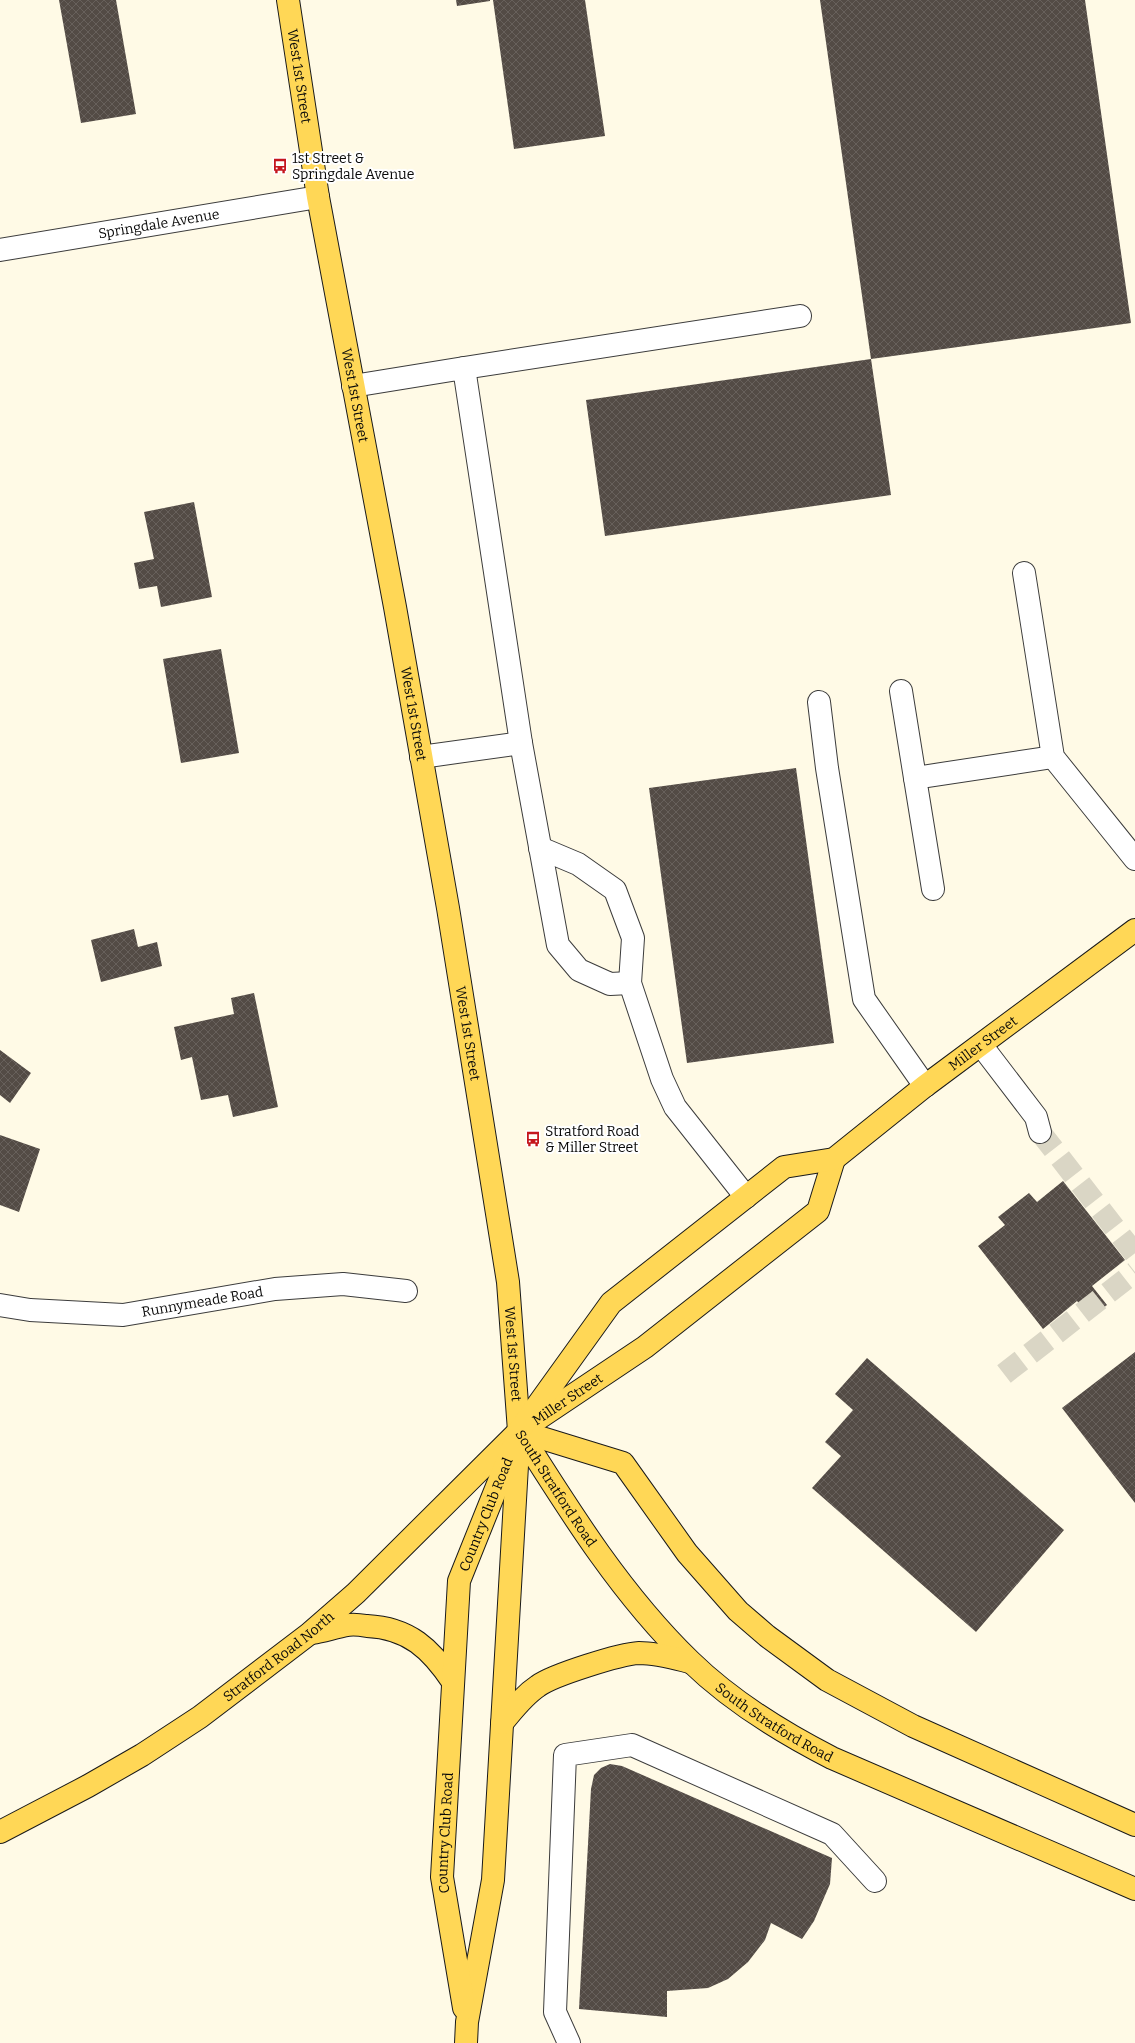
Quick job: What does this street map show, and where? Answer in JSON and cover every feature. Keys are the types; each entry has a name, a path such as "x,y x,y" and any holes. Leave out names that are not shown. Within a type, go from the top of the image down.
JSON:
{"main road":[{"name":"West 1st Street","path":"288,0 318,197 448,908 508,1282 519,1431"},
{"name":"Miller Street","path":"519,1431 611,1303 784,1167 834,1159 925,1086 1135,930"},
{"name":"Miller Street","path":"519,1431 645,1346 818,1211 834,1159"},
{"name":"Stratford Road North","path":"0,1832 88,1786 200,1717 309,1634 356,1593 519,1431"},
{"name":"South Stratford Road","path":"519,1431 565,1504 632,1598 690,1662 724,1691 793,1738 832,1758 1135,1889"},
{"name":"South Stratford Road","path":"519,1431 623,1463 687,1553 738,1611 767,1636 827,1680 920,1730 1135,1825"},
{"name":"Country Club Road","path":"466,2033 442,1877 459,1581 519,1431"},
{"name":"Country Club Road","path":"466,2033 493,1880 519,1431"},
{"path":"309,1634 349,1625 376,1626 401,1632 423,1645 439,1662 453,1682"},
{"path":"502,1723 521,1700 539,1685 557,1677 618,1657 638,1653 658,1654 690,1662"}],"street":[{"name":"Springdale Avenue","path":"0,250 318,197"},
{"path":"353,386 800,316"},
{"path":"464,368 520,743 558,945 579,970 610,984 630,983"},
{"path":"1024,573 1053,757 1135,859"},
{"path":"902,691 933,889"},
{"path":"819,702 827,768 864,999 925,1086"},
{"path":"421,757 520,743"},
{"path":"915,778 1053,757"},
{"path":"540,848 578,864 615,890 633,938 630,983 662,1079 675,1106 746,1197"},
{"path":"981,1045 1036,1117 1040,1132"},
{"name":"Runnymeade Road","path":"0,1305 30,1310 123,1315 275,1290 343,1284 406,1291"},
{"path":"569,2043 555,2012 565,1755 632,1745 832,1834 875,1881"}],"building":[{"path":"59,0 116,0 136,114 81,123"},
{"path":"456,0 490,0 490,1 457,6"},
{"path":"493,0 585,0 605,136 514,149"},
{"path":"820,0 1085,0 1131,323 871,359"},
{"path":"871,359 891,495 605,536 586,400"},
{"path":"194,502 212,597 161,607 157,586 139,589 134,563 154,559 144,512"},
{"path":"221,649 239,753 181,763 163,659"},
{"path":"796,768 834,1043 687,1063 649,788"},
{"path":"134,929 138,947 157,942 162,966 101,982 91,940"},
{"path":"254,993 278,1107 233,1117 228,1095 201,1100 192,1057 181,1060 174,1027 234,1014 231,998"},
{"path":"0,1050 31,1073 10,1103 0,1095"},
{"path":"0,1135 40,1149 19,1212 0,1205"},
{"path":"1063,1181 1125,1260 1092,1286 1107,1305 1090,1318 1077,1301 1043,1329 978,1246 1005,1225 998,1217 1029,1193 1037,1202"},
{"path":"1135,1352 1135,1503 1062,1408"},
{"path":"867,1358 1064,1530 976,1632 812,1488 841,1456 825,1442 853,1410 835,1394"},
{"path":"610,1764 622,1766 832,1858 830,1884 814,1921 802,1939 771,1923 765,1940 748,1962 728,1979 708,1988 667,1991 667,2017 579,2009 591,1789 594,1775 601,1768"}],"tunnel":[{"path":"1040,1132 1135,1254"},
{"path":"1004,1374 1135,1272"}],"place":[{"name":"1st Street & Springdale Avenue","path":"280,166"},
{"name":"Stratford Road & Miller Street","path":"533,1139"}]}
